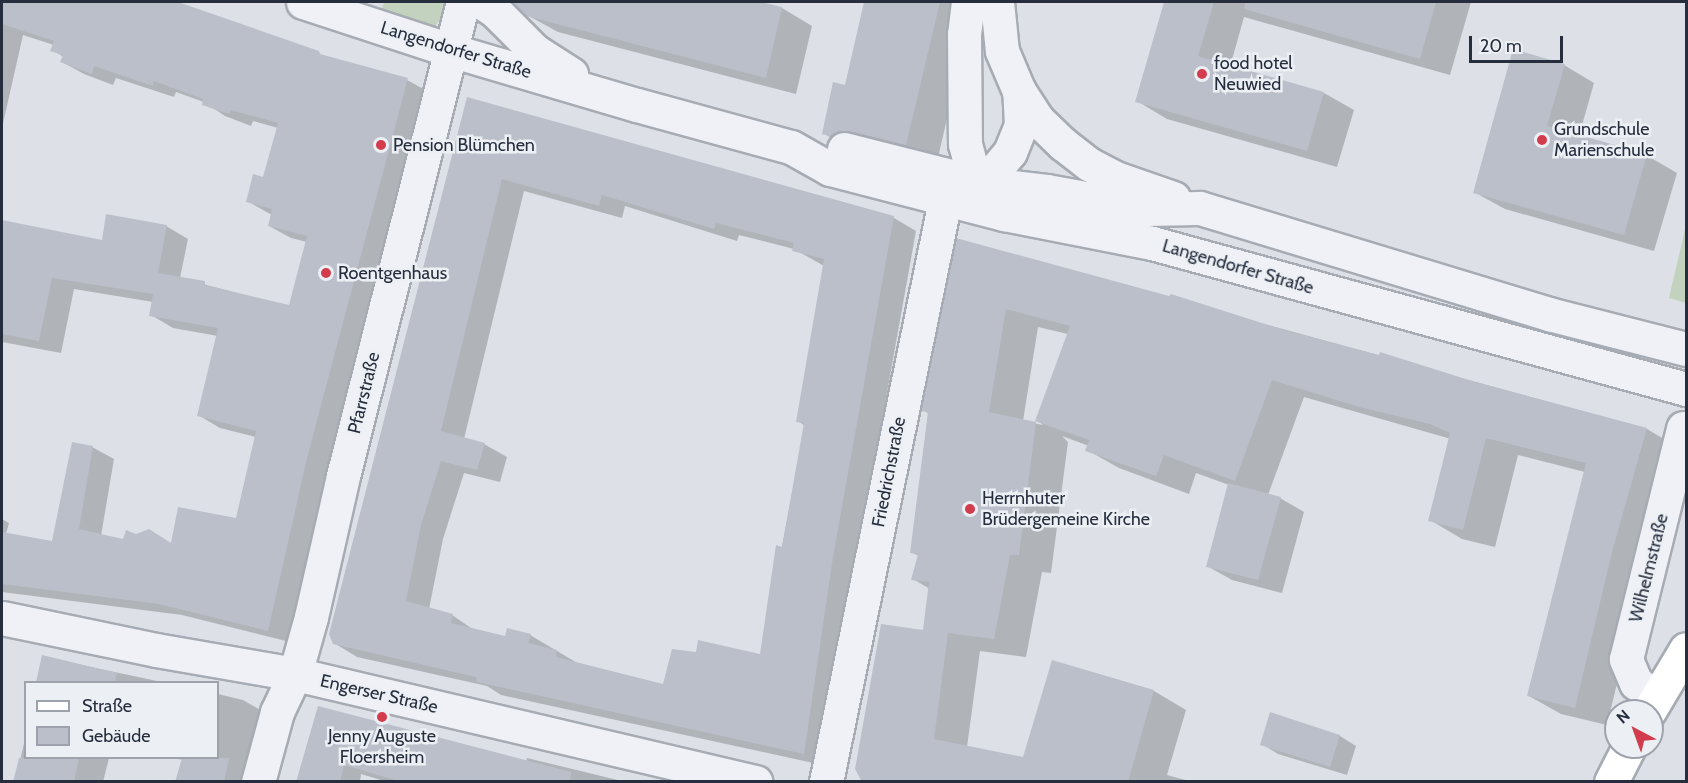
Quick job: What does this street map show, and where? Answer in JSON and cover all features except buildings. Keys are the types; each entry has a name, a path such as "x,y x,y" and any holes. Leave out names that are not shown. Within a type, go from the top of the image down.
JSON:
{"street":[{"name":"Langendorfer Straße","path":"303,2 450,50 791,147 830,169 1004,214 1152,243 1686,390"},
{"name":"Pfarrstraße","path":"258,782 277,712 295,674 463,2"},
{"name":"Langendorfer Straße","path":"481,2 495,11 535,51 609,97"},
{"path":"968,2 964,34 964,128 968,159 978,183 1004,214"},
{"path":"997,2 1002,51 1019,91 1046,129 1089,164 1132,185 1200,208"},
{"path":"945,200 978,183 1003,162 1017,137 1022,113 1019,91"},
{"path":"930,171 956,144 964,128"},
{"name":"Langendorfer Straße","path":"791,147 830,146 978,183 1047,190 1145,209 1200,208 1527,308 1686,349"},
{"name":"Friedrichstraße","path":"826,782 945,200"},
{"name":"Wilhelmstraße","path":"1649,699 1636,683 1626,659 1683,428"},
{"name":"Engerser Straße","path":"2,618 156,650 295,674 755,782"},
{"name":"Wilhelmstraße","path":"1656,699 1686,649"},
{"path":"1611,782 1623,759"}],"green space":[{"path":"384,2 447,2 443,17 431,30 379,18"},
{"path":"1686,225 1686,303 1669,298"}],"place":[{"name":"food hotel Neuwied","path":"1202,74"},
{"name":"Grundschule Marienschule","path":"1542,140"},
{"name":"Pension Blümchen","path":"381,145"},
{"name":"Roentgenhaus","path":"326,273"},
{"name":"Herrnhuter Brüdergemeine Kirche","path":"970,509"},
{"name":"Jenny Auguste Floersheim","path":"382,717"}]}
